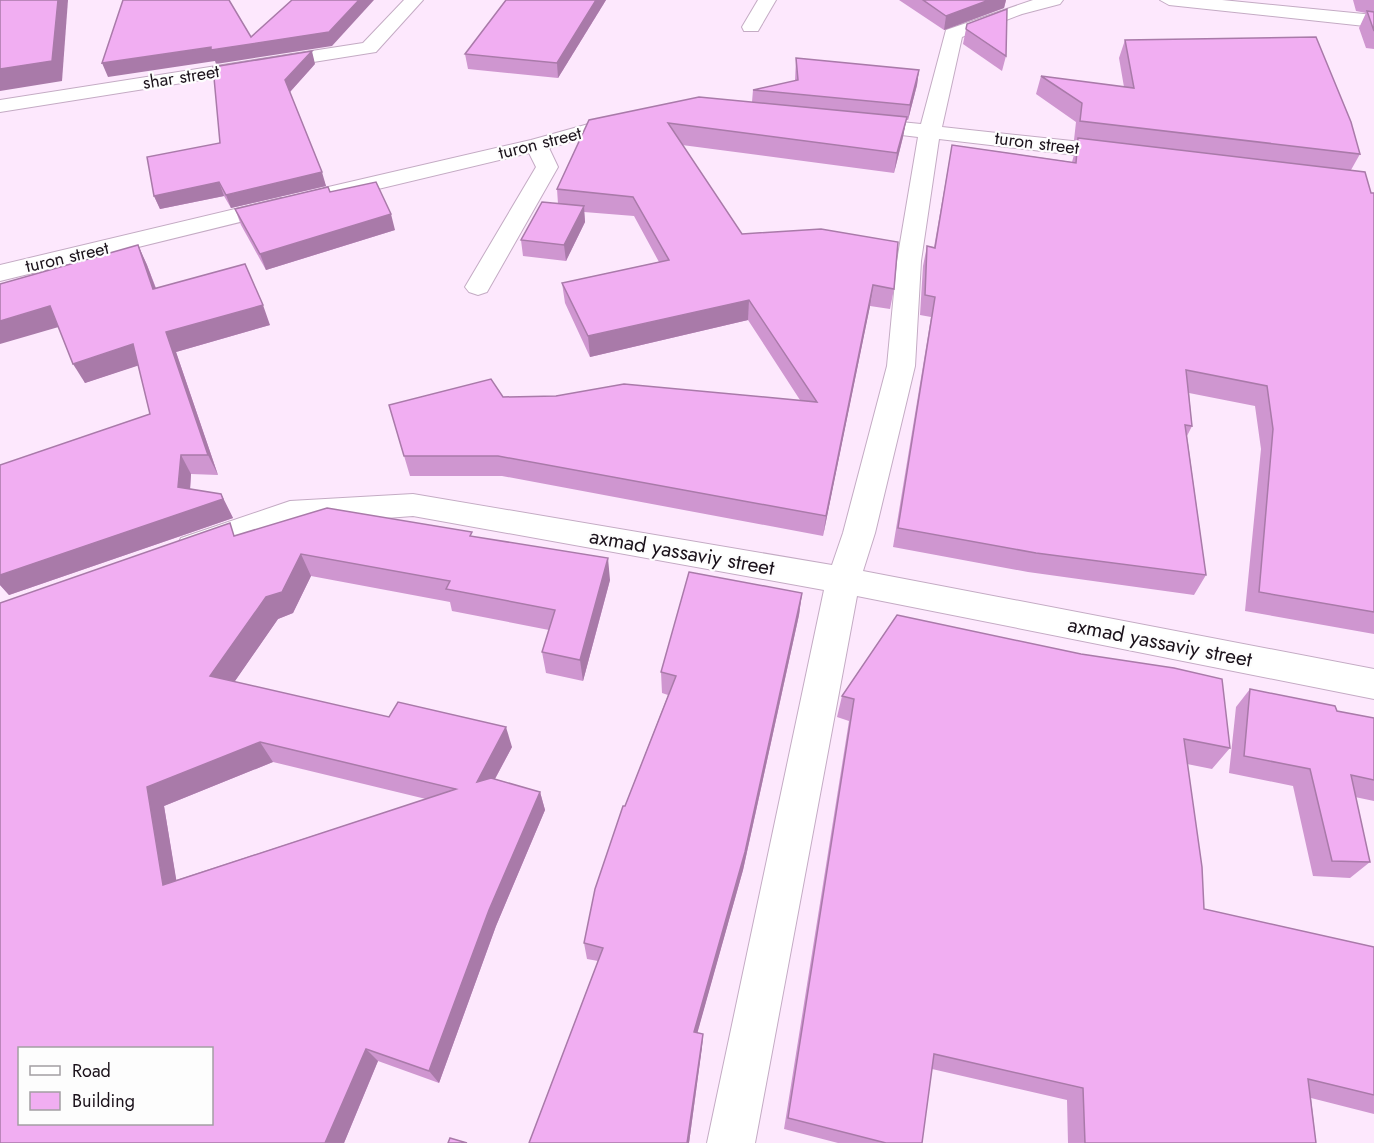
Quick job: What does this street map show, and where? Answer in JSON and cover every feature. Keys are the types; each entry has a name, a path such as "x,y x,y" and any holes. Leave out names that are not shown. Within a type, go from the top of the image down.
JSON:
{"street":[{"name":"shar street","path":"0,106 369,48 414,0"},
{"path":"751,27 767,0"},
{"path":"731,1143 843,580 859,533 901,366 909,261 930,130 953,34 1016,10 1054,0"},
{"path":"1169,0 1374,21"},
{"name":"turon street","path":"0,273 536,145 647,114"},
{"name":"turon street","path":"837,122 930,130 1143,156"},
{"path":"478,287 547,167 536,145"},
{"name":"axmad yassaviy street","path":"167,556 290,513 413,506 843,580 1374,684"}],"building":[{"path":"0,0 58,0 52,61 0,69"},
{"path":"123,0 229,0 251,37 292,0 359,0 329,32 211,50 211,47 102,63"},
{"path":"506,0 596,0 557,63 465,54"},
{"path":"923,0 989,0 946,16"},
{"path":"1007,9 1006,56 966,29 967,24"},
{"path":"1367,11 1374,12 1374,31"},
{"path":"1316,37 1351,122 1360,154 1080,121 1082,103 1041,76 1134,88 1125,40"},
{"path":"312,51 285,80 322,172 226,195 219,182 154,196 147,157 220,143 213,67"},
{"path":"796,58 919,70 910,105 753,90 798,80"},
{"path":"699,97 907,117 897,153 668,123 742,234 821,229 898,242 894,289 873,285 826,516 498,456 404,456 389,405 491,379 503,397 556,396 624,384 817,402 749,300 588,336 562,283 669,260 633,197 557,189 589,120"},
{"path":"1078,138 1365,172 1371,193 1374,193 1374,612 1259,592 1273,429 1267,386 1186,370 1192,426 1185,425 1206,575 1036,553 898,528 935,297 925,295 927,246 935,248 952,145 1076,163"},
{"path":"376,182 391,214 260,254 235,209 328,187 330,192"},
{"path":"542,202 584,206 564,245 521,240"},
{"path":"138,245 153,289 245,264 263,305 166,332 208,455 181,455 178,487 221,494 223,499 0,575 0,465 150,414 133,344 73,364 50,306 0,321 0,284"},
{"path":"327,508 472,532 470,536 608,558 580,660 542,652 555,610 446,589 450,581 301,554 282,592 266,597 210,676 389,717 398,702 506,727 477,782 491,778 540,792 489,910 429,1071 366,1049 325,1143 0,1143 0,603 230,523 234,536","holes":["260,742 456,789 163,885 147,787"]},
{"path":"689,572 802,593 745,852 694,1032 703,1034 687,1143 529,1143 603,948 584,943 595,889 623,806 625,806 676,676 661,672"},
{"path":"897,615 1081,654 1174,668 1222,679 1230,748 1184,739 1202,867 1204,909 1374,947 1374,1095 1308,1079 1316,1143 1085,1143 1083,1088 934,1054 922,1143 886,1143 788,1118 854,699 842,696"},
{"path":"1250,689 1335,706 1337,711 1374,718 1374,780 1351,775 1370,862 1332,861 1310,769 1244,756"},
{"path":"450,1138 467,1143 448,1143"}]}
